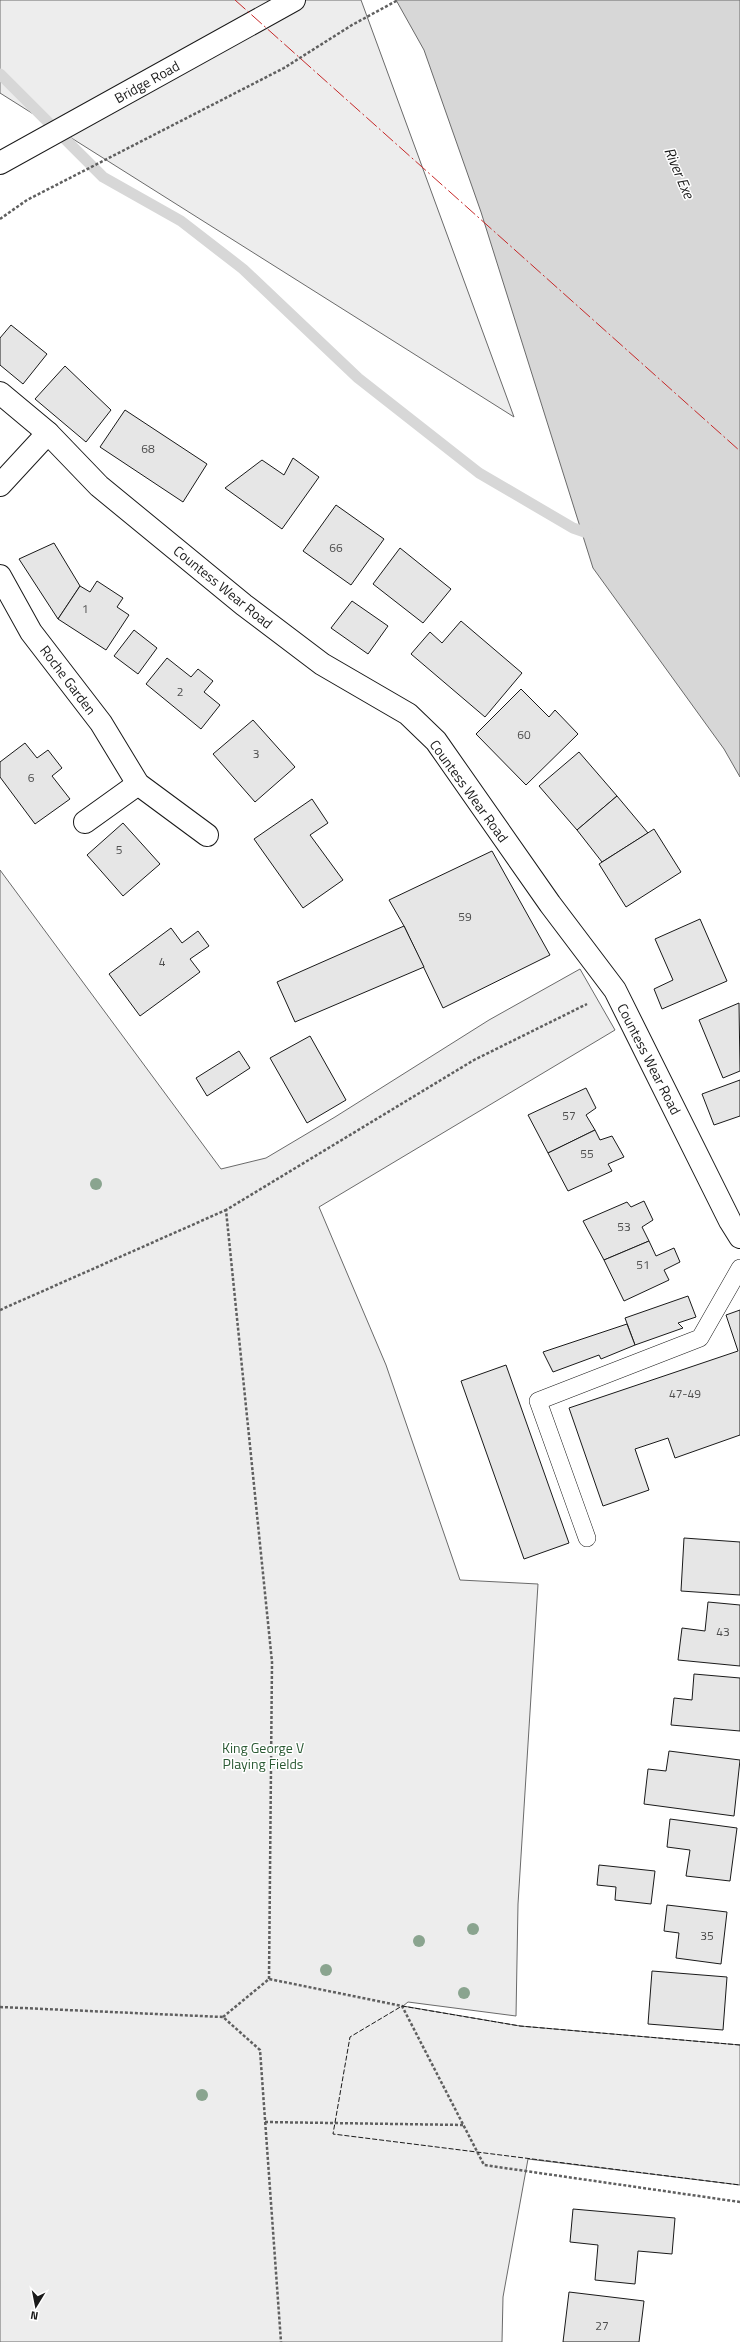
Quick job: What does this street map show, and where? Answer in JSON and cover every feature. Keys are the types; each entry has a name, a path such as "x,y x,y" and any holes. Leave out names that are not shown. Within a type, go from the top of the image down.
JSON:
{"street":[{"name":"Bridge Road","path":"6,160 294,0"},
{"name":"Countess Wear Road","path":"0,393 48,433 99,486 244,605 322,664 408,714 436,741 550,904 615,990 730,1221 740,1236"},
{"path":"0,485 48,433"},
{"name":"Roche Garden","path":"0,576 32,632 101,723 138,784 207,835"},
{"path":"85,822 138,784"}],"lane":[{"path":"587,1538 538,1401 700,1338 740,1268"}],"path":[{"path":"0,219 27,200 284,68 352,24 398,0"},
{"path":"0,1310 226,1210 474,1060 615,990"},
{"path":"223,2017 269,1978 272,1662 226,1210"},
{"path":"269,1978 402,2006 484,2165 740,2202"},
{"path":"0,2008 223,2017 260,2050 281,2342"},
{"path":"265,2122 464,2126"}],"shaded area":[{"path":"0,0 361,0 514,417 0,93"},
{"name":"King George V Playing Fields","path":"0,870 221,1169 266,1158 335,1117 489,1020 580,969 615,1030 319,1207 386,1365 460,1580 538,1584 518,1904 516,2016 408,2002 403,2006 520,2026 740,2045 740,2185 528,2159 503,2297 502,2342 0,2342"}],"water":[{"name":"River Exe","path":"396,0 740,0 740,777 724,749 593,568 481,212 424,50"}],"building":[{"path":"11,325 47,354 23,384 0,365 0,338"},
{"path":"65,366 111,410 86,442 35,399"},
{"path":"125,410 207,464 183,502 100,447"},
{"path":"293,458 319,477 282,529 225,488 262,460 284,475"},
{"path":"336,505 384,539 351,585 303,551"},
{"path":"54,543 80,586 58,619 19,559"},
{"path":"400,548 451,589 423,623 373,584"},
{"path":"97,581 123,598 117,607 129,615 106,650 58,619 80,586 90,592"},
{"path":"352,601 388,626 368,654 331,628"},
{"path":"461,621 522,673 485,717 411,654 430,632 442,643"},
{"path":"134,630 157,648 138,674 114,656"},
{"path":"167,658 191,677 198,669 213,681 204,692 220,705 201,729 146,684"},
{"path":"521,689 549,717 555,710 578,734 526,785 476,734"},
{"path":"253,720 295,767 255,802 213,754"},
{"path":"25,743 37,758 48,750 62,768 52,776 70,799 35,824 0,777 0,762"},
{"path":"579,752 617,796 577,830 539,786"},
{"path":"617,796 648,833 602,862 577,830"},
{"path":"312,799 328,823 310,835 343,880 303,908 254,839"},
{"path":"123,823 160,864 123,896 87,855"},
{"path":"654,829 681,872 626,907 599,864"},
{"path":"492,851 550,955 443,1008 404,926 389,900"},
{"path":"700,919 727,981 662,1009 654,989 673,980 655,939"},
{"path":"404,926 424,967 295,1022 277,982"},
{"path":"171,928 182,943 198,931 209,946 190,959 200,972 140,1016 109,974"},
{"path":"739,1003 740,1071 723,1078 699,1020"},
{"path":"310,1036 346,1100 307,1123 270,1058"},
{"path":"239,1051 250,1068 207,1096 196,1078"},
{"path":"740,1080 740,1116 714,1125 702,1094"},
{"path":"586,1088 596,1108 586,1115 595,1130 548,1153 528,1115"},
{"path":"595,1130 600,1140 612,1136 624,1157 608,1164 612,1171 568,1191 548,1153"},
{"path":"644,1201 653,1220 642,1227 649,1241 604,1260 583,1221 627,1202 631,1207"},
{"path":"649,1241 656,1256 674,1248 680,1262 664,1270 669,1280 624,1301 604,1260"},
{"path":"688,1296 696,1317 678,1323 683,1328 635,1345 625,1318"},
{"path":"740,1310 740,1435 675,1458 668,1438 635,1449 649,1490 603,1506 569,1408 738,1351 726,1315"},
{"path":"627,1324 635,1345 601,1359 599,1355 553,1372 543,1352"},
{"path":"506,1365 569,1543 524,1559 461,1381"},
{"path":"684,1538 740,1542 740,1595 681,1591"},
{"path":"708,1602 740,1605 740,1666 678,1660 682,1628 705,1631"},
{"path":"694,1674 740,1678 740,1731 671,1725 674,1698 692,1700"},
{"path":"669,1751 740,1760 734,1816 644,1804 648,1769 666,1771"},
{"path":"670,1819 737,1828 730,1881 686,1876 690,1850 667,1847"},
{"path":"599,1865 655,1871 651,1904 615,1900 616,1887 597,1885"},
{"path":"667,1905 727,1912 721,1964 676,1958 679,1933 664,1931"},
{"path":"652,1971 727,1977 723,2030 648,2024"},
{"path":"573,2209 675,2218 672,2254 638,2251 635,2284 595,2280 598,2245 570,2242"},
{"path":"569,2292 644,2301 639,2342 563,2342"}],"waterway":[{"path":"0,74 103,177 181,221 243,269 358,378 479,473 573,528 596,536"}],"fence":[{"path":"740,2045 520,2026 402,2006 350,2037 333,2134 740,2185"}],"power":[{"path":"235,0 740,451"}]}
